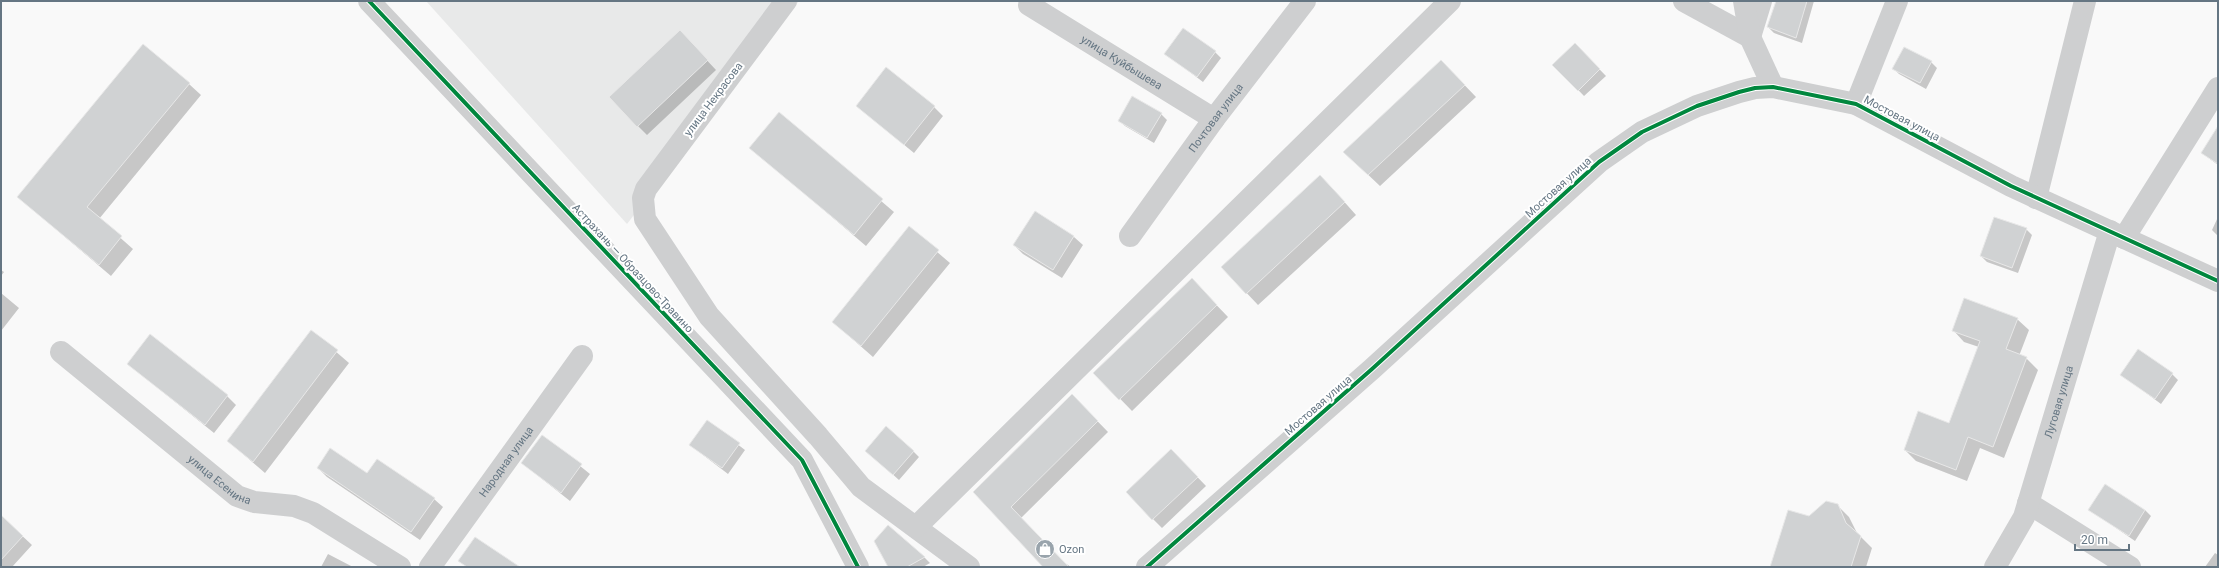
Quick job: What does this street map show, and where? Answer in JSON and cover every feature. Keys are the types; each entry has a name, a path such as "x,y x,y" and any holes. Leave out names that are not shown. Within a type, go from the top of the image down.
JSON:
{"street":[{"name":"Астрахань — Образцово-Травино","path":"369,1 802,460 858,567"},
{"name":"улица Некрасова","path":"786,1 650,182 643,198 645,219 709,316 818,436 861,487 916,527"},
{"name":"Почтовая улица","path":"1130,236 1214,120 1305,1"},
{"path":"969,567 916,527 1450,1"},
{"path":"1684,1 1750,37"},
{"path":"1744,1 1750,37 1773,87"},
{"path":"1750,37 1760,1"},
{"path":"1856,104 1897,1"},
{"path":"2036,198 2085,1"},
{"name":"улица Куйбышева","path":"1029,5 1214,120"},
{"name":"Мостовая улица","path":"1147,567 1372,369 1599,162 1642,132 1697,106 1755,88 1773,87 1856,104 2036,198 2218,281"},
{"name":"Луговая улица","path":"1995,567 2024,517 2117,235 2218,88"},
{"name":"улица Есенина","path":"60,352 237,496 254,502 294,506 313,513 400,567"},
{"name":"Народная улица","path":"430,567 582,356"},
{"path":"2028,503 2130,567"}],"shaded area":[{"path":"426,1 799,1 627,224"}],"building":[{"path":"1776,1 1807,1 1796,38 1767,27"},
{"path":"1183,28 1216,51 1197,77 1164,54"},
{"path":"680,30 708,60 637,127 609,97"},
{"path":"1575,43 1600,69 1578,91 1552,65"},
{"path":"143,44 190,83 87,207 122,236 99,265 17,197"},
{"path":"1904,47 1932,61 1920,83 1892,69"},
{"path":"1441,60 1465,85 1368,175 1343,152"},
{"path":"886,67 935,106 904,145 856,106"},
{"path":"1132,96 1162,113 1147,138 1118,121"},
{"path":"779,112 883,199 854,235 749,148"},
{"path":"2218,126 2218,164 2201,153"},
{"path":"1320,175 1345,202 1246,294 1221,267"},
{"path":"1035,211 1074,236 1053,270 1013,245"},
{"path":"1994,217 2027,228 2012,268 1980,256"},
{"path":"909,226 939,250 861,346 832,322"},
{"path":"1192,278 1217,305 1119,400 1093,373"},
{"path":"1964,298 2018,318 2006,349 2027,357 1993,447 1968,437 1956,470 1904,450 1918,411 1949,423 1980,341 1952,331"},
{"path":"311,330 338,350 253,462 227,441"},
{"path":"150,334 228,395 205,425 127,364"},
{"path":"2138,349 2173,373 2155,399 2120,375"},
{"path":"1072,394 1098,421 1011,507 1069,567 1043,567 973,492"},
{"path":"707,420 740,443 722,468 689,445"},
{"path":"886,426 914,451 893,475 865,451"},
{"path":"542,435 582,464 561,493 521,463"},
{"path":"330,448 367,473 377,459 435,498 411,532 317,468"},
{"path":"1171,449 1198,477 1152,520 1126,492"},
{"path":"2105,484 2145,510 2129,536 2088,510"},
{"path":"1826,501 1838,504 1846,523 1861,536 1851,567 1770,567 1788,510 1809,516"},
{"path":"1,515 23,536 1,560"},
{"path":"888,525 925,557 907,567 888,567 874,541"},
{"path":"475,537 520,567 467,567 458,561"}],"cycle path":[{"path":"369,1 802,460 858,567"},
{"path":"1147,567 1372,369 1599,162 1642,132 1697,106 1739,92 1755,88 1773,87 1856,104 2011,186 2218,281"}],"place":[{"name":"Ozon","path":"1045,549"}]}
